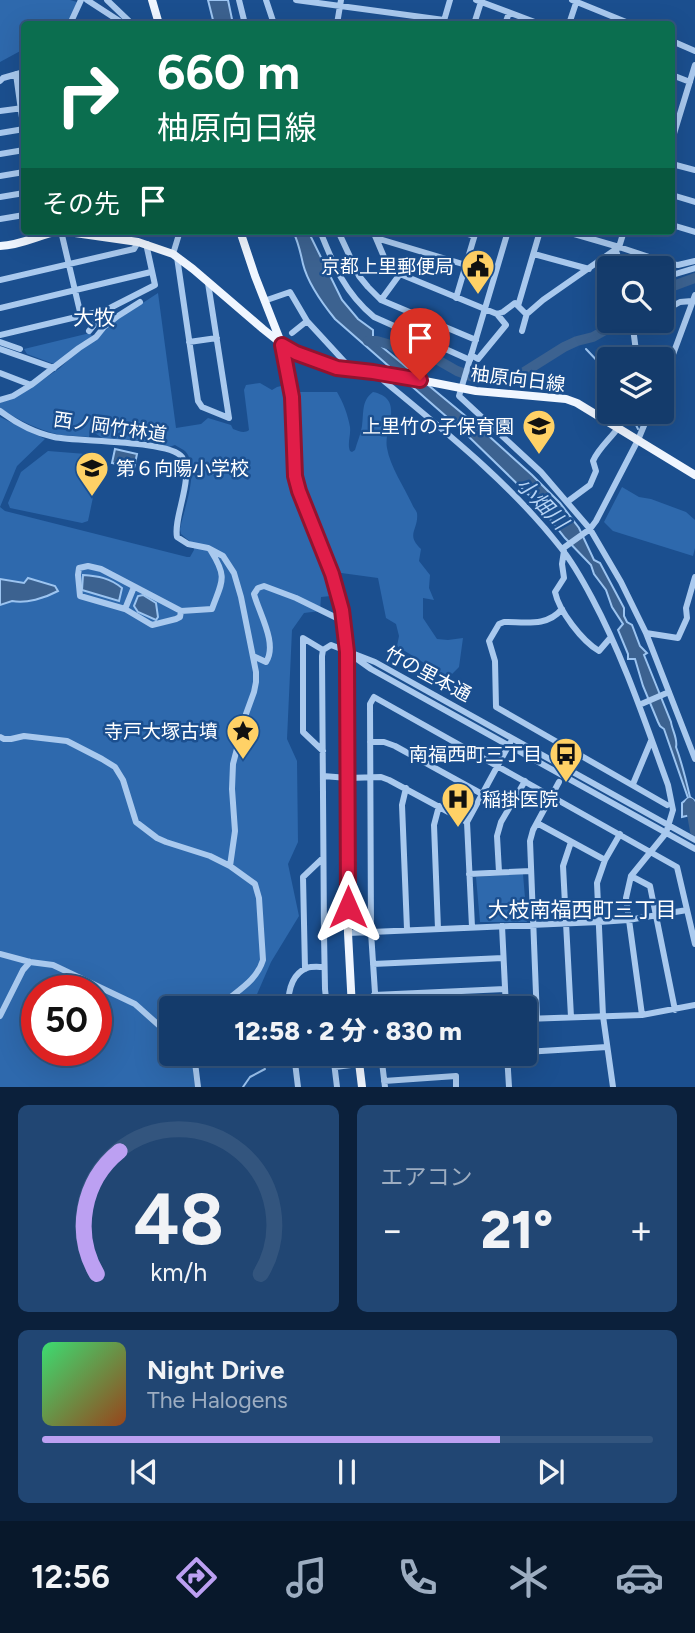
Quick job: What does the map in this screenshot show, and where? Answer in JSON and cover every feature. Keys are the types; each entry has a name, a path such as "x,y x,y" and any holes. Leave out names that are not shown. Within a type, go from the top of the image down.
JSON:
{"main road":[{"path":"152,0 158,21"},
{"path":"0,246 20,244 38,235"},
{"name":"柚原向日線","path":"107,235 143,243 175,256 292,351 337,368 353,371 379,372 500,394 566,399 695,474"},
{"path":"241,235 282,345 292,397 295,476 332,574 345,622 348,933 351,996"},
{"path":"359,1066 362,1087"}],"street":[{"path":"73,21 81,0"},
{"path":"87,0 116,21"},
{"path":"107,0 129,21"},
{"path":"239,0 244,21"},
{"path":"266,0 273,21"},
{"path":"296,0 340,3 438,21"},
{"path":"443,21 450,0"},
{"path":"475,21 478,1 530,21"},
{"path":"570,21 575,1 624,21"},
{"path":"337,21 340,3"},
{"path":"506,21 509,13"},
{"path":"675,42 695,51"},
{"path":"675,130 695,65"},
{"path":"0,81 21,73"},
{"path":"16,74 21,87"},
{"path":"675,76 690,82"},
{"path":"0,111 21,108"},
{"path":"675,108 681,110"},
{"path":"0,133 21,130"},
{"path":"0,154 21,150"},
{"path":"675,165 695,170"},
{"path":"0,176 21,172"},
{"path":"0,197 21,194"},
{"path":"675,196 695,202"},
{"path":"0,219 21,216"},
{"path":"675,226 695,232"},
{"path":"62,235 81,316"},
{"path":"179,235 175,256 198,401 202,407 229,418 208,283"},
{"path":"322,235 347,289 374,317 478,359 506,325 497,314 400,274 384,257 375,235"},
{"path":"340,235 359,276 381,300 476,340"},
{"path":"378,235 466,265"},
{"path":"456,298 474,235"},
{"path":"507,235 459,396 541,472 590,529 621,582 646,633 695,759"},
{"path":"518,306 539,235"},
{"path":"576,235 670,264 695,261"},
{"path":"619,256 618,249 623,235"},
{"path":"0,280 134,249 143,243 155,285 106,310 0,335"},
{"path":"522,331 527,313 542,300 618,249"},
{"path":"534,254 589,269"},
{"path":"674,274 695,268"},
{"path":"0,307 151,272"},
{"path":"381,300 400,274"},
{"path":"264,301 290,292 307,321 353,371"},
{"path":"0,400 31,385 96,337 118,316 140,302"},
{"path":"674,305 680,302 693,302 674,352"},
{"path":"497,314 514,303 527,313"},
{"path":"89,331 106,310"},
{"path":"292,333 307,321"},
{"path":"189,342 217,338"},
{"path":"0,342 20,349"},
{"path":"0,349 54,368"},
{"path":"379,372 384,381 501,482 563,550 584,583 611,637 639,705 668,785 673,810 670,831 631,876 626,898 642,1015"},
{"path":"0,373 31,385"},
{"name":"西ノ岡竹林道","path":"0,411 25,427 55,437 133,443 163,448 179,454 184,465 184,486 176,533 181,541 210,549 223,556 234,573 253,656 256,682 233,764 235,831 230,866"},
{"path":"611,637 599,650 591,646 578,632 555,592 565,579 563,550 596,521 645,424"},
{"path":"566,502 590,485 596,471 593,461 596,454 618,428"},
{"path":"181,611 180,617 176,619 152,625 125,609 80,596 79,568 88,566 101,569 181,611 212,609 223,578 221,567 210,549"},
{"path":"646,633 678,638 687,618 686,608 695,577"},
{"path":"125,609 134,587"},
{"path":"253,656 266,662 269,655 267,625 254,594 261,587 284,594 345,622"},
{"path":"562,608 550,620 499,624 489,641 495,661 496,707 667,805"},
{"name":"竹の里本通","path":"323,751 303,732 303,638 323,650 331,646 375,662 670,831 695,849"},
{"path":"323,650 326,996"},
{"path":"639,705 669,692"},
{"path":"505,989 374,995 370,932 370,704 374,697 677,867 695,944"},
{"path":"0,737 11,739 24,736 67,741 103,759 115,767 123,780 136,822 157,838 210,856 256,884 263,960 252,980 233,996"},
{"path":"633,785 652,740"},
{"path":"472,927 467,822 511,741"},
{"path":"370,742 384,742 396,746 482,794"},
{"path":"323,776 381,777 467,822"},
{"path":"499,872 497,836 501,822 525,781"},
{"path":"536,996 530,841 559,782"},
{"path":"406,788 402,805 407,929"},
{"path":"439,806 434,825 439,929"},
{"path":"537,823 605,860"},
{"name":"竹の里本通","path":"670,831 695,840"},
{"path":"613,1087 603,1016 597,883 605,860 620,834"},
{"path":"571,842 563,866 571,1017"},
{"path":"305,969 303,877 323,858"},
{"path":"469,874 531,871"},
{"path":"631,876 650,886 675,1010"},
{"path":"348,933 599,922 687,910"},
{"path":"502,926 505,996"},
{"path":"0,954 52,965 135,1004 159,1025"},
{"path":"373,964 503,958"},
{"path":"0,1016 23,970 30,962"},
{"path":"288,996 293,981 305,969 324,967"},
{"path":"537,1019 642,1015 695,1006"},
{"path":"537,1051 607,1047"},
{"path":"194,1066 198,1087"},
{"path":"295,1066 298,1087"},
{"path":"337,1087 335,1067 341,1066"},
{"path":"382,1066 384,1084 456,1076 456,1087"},
{"path":"508,1066 509,1087"}],"shaded area":[{"path":"0,0 77,2 69,21 21,21 21,51 0,62"},
{"path":"158,293 176,428 201,424 208,418 231,425 237,431 247,431 244,390 246,385 260,383 272,390 285,385 295,502 315,545 331,596 321,597 320,611 304,613 292,630 287,739 297,761 298,842 288,864 299,916 271,962 256,996 159,996 159,1066 193,1066 195,1087 0,1087 0,605 47,596 58,591 0,579 0,507 5,511 187,557 190,557 194,550 194,545 181,534 180,529 192,472 191,463 184,450 175,445 169,447 145,441 104,439 90,430 89,437 61,435 29,424 0,408 0,403 38,383 60,368 106,327"},
{"path":"90,333 92,336 54,364 27,354 24,349"},
{"path":"298,392 337,392 348,418 349,448 352,452 360,435 366,399 373,392 389,401 391,416 387,448 394,469 417,513 413,536 421,549 419,561 430,575 429,588 434,600 423,598 423,618 437,639 463,638 459,667 448,678 397,646 399,636 396,624 386,618 378,578 334,572 326,543 305,499 299,476"},
{"path":"0,417 45,439 17,466 0,507"},
{"path":"48,451 86,454 99,469 88,521 82,523 10,508 8,503 21,472"},
{"path":"622,487 639,497 686,512 695,520 693,556 613,531 604,522"},
{"path":"523,874 527,922 480,922 476,877"}],"water":[{"path":"208,0 228,0 232,21 213,21"},
{"path":"295,235 310,235 342,300 358,319 373,330 375,341 532,475 560,503 579,528 594,560 600,563 624,608 624,616 632,625 640,646 647,653 644,655 671,722 690,797 695,801 695,814 682,817 682,803 688,798 664,729 658,722 643,686 635,659 628,659 618,630 623,624 591,565 538,504 464,432 335,319 308,279"},
{"path":"115,449 137,454 134,468 112,463"},
{"path":"83,575 104,578 122,588 119,601 82,590"},
{"path":"28,578 55,586 58,591 35,600 12,601 0,605 0,579 24,583"},
{"path":"143,595 156,603 156,620 138,612 134,606 138,596"}],"waterway":[{"path":"674,286 695,278"},
{"path":"368,341 377,341 436,359 479,379 521,374 564,347 600,333"},
{"path":"586,349 597,361"},
{"path":"636,424 638,429"},
{"name":"小畑川","path":"690,803 695,831"},
{"path":"243,1087 250,1077 265,1069"}],"place":[{"name":"京都上里郵便局","path":"478,296"},
{"name":"上里竹の子保育園","path":"539,456"},
{"name":"第６向陽小学校","path":"92,498"},
{"name":"寺戸大塚古墳","path":"243,761"},
{"name":"南福西町三丁目","path":"566,784"},
{"name":"稲掛医院","path":"458,829"}],"district":[{"name":"大牧","path":"94,317"},
{"name":"大枝南福西町三丁目","path":"582,909"}],"route":[{"path":"348,907 345,622 332,574 295,476 292,397 282,345 337,368 420,380"}]}
